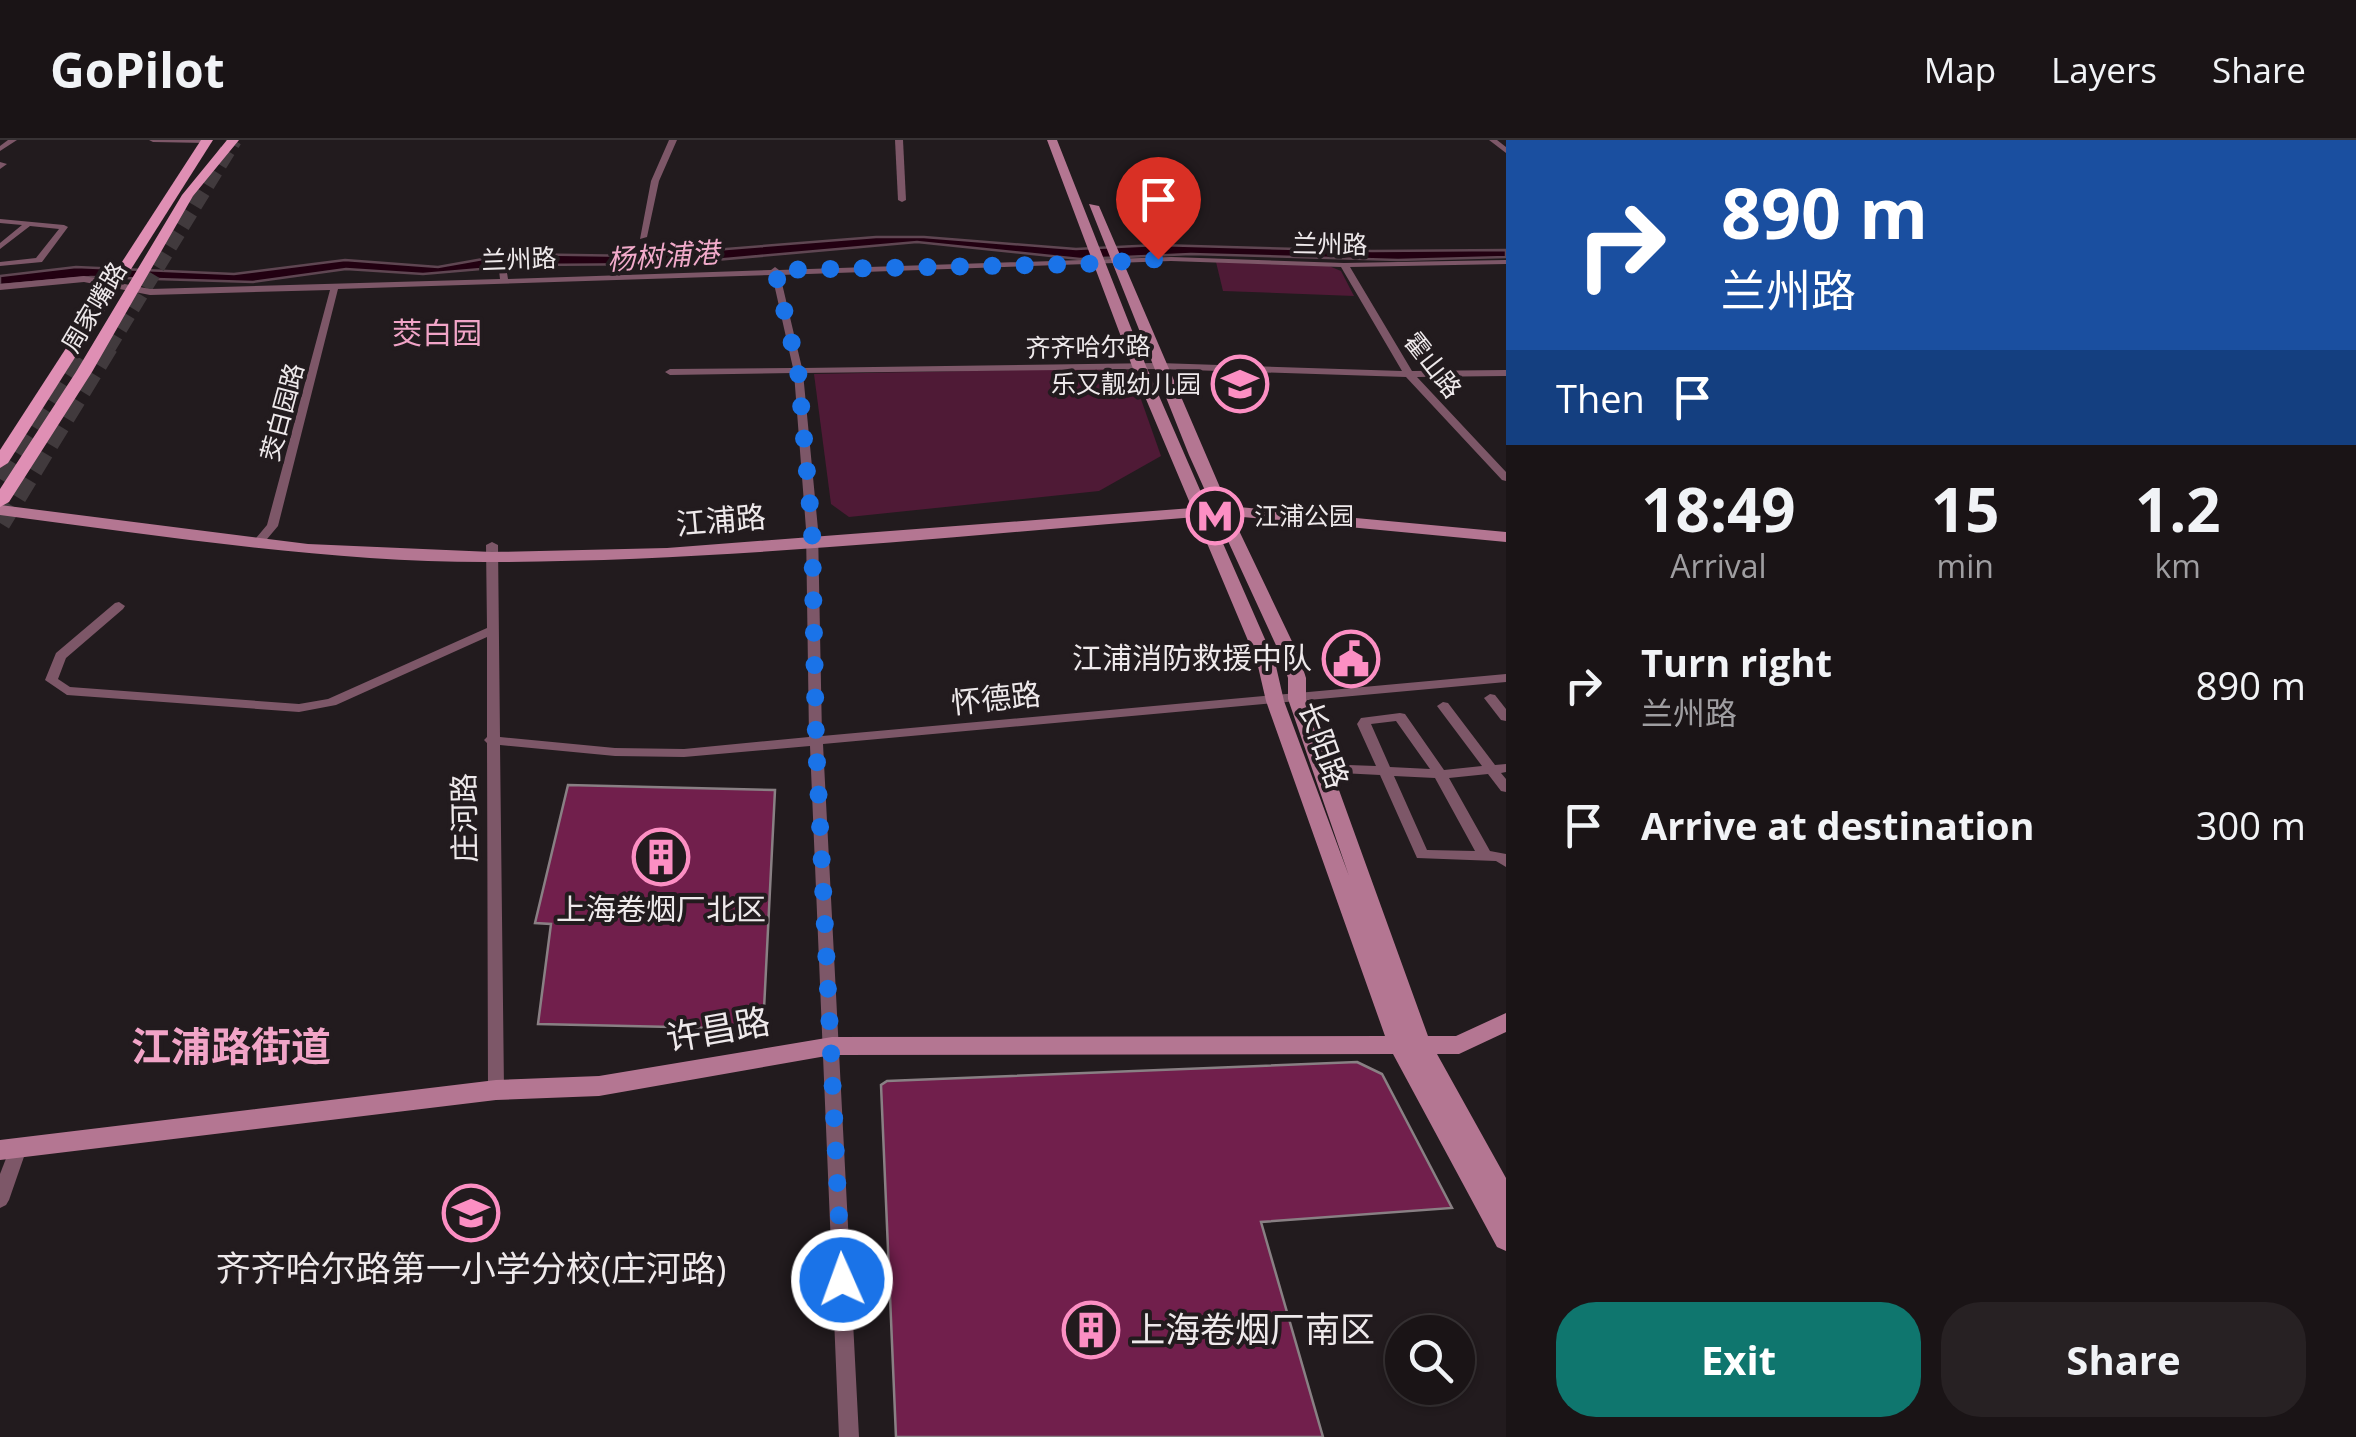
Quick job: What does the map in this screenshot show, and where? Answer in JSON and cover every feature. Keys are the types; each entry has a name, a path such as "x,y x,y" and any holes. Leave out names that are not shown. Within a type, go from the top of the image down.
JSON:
{"main road":[{"name":"周家嘴路","path":"0,463 188,195 234,140"},
{"path":"1052,140 1090,240 1106,263"},
{"name":"周家嘴路","path":"1,502 207,141"},
{"path":"1085,186 1106,240 1106,263"},
{"name":"长阳路","path":"1106,263 1159,366 1290,656 1297,678 1286,700 1409,1043 1506,1238"},
{"name":"长阳路","path":"1106,263 1139,366 1198,507 1266,662 1320,768 1409,1043 1506,1203"},
{"name":"江浦路","path":"1,502 360,553 667,553 812,535 1220,506 1506,526"},
{"name":"江浦路","path":"1220,506 1506,537"},
{"name":"许昌路","path":"9,1149 496,1090 600,1086 832,1046 1467,1044 1506,1022"}],"street":[{"path":"0,150 13,140"},
{"path":"153,140 207,141"},
{"path":"643,236 655,182 673,140"},
{"path":"899,140 902,200"},
{"path":"1492,140 1506,152"},
{"path":"0,221 64,227 39,260 0,264"},
{"path":"0,246 26,226"},
{"path":"500,254 504,280"},
{"name":"兰州路","path":"0,286 130,277 158,292 1171,258 1344,265 1506,262"},
{"name":"霍山路","path":"1344,265 1409,374 1506,478"},
{"path":"775,270 798,370 812,535 816,742 849,1437"},
{"name":"茭白园路","path":"262,538 272,526 335,286"},
{"name":"齐齐哈尔路","path":"670,372 1159,366 1409,374 1506,372"},
{"name":"庄河路","path":"492,551 496,1090"},
{"path":"119,606 60,656 52,680 67,691 300,708 331,702 492,630"},
{"name":"怀德路","path":"491,740 643,753 816,742 1203,703 1286,700 1506,678"},
{"path":"1490,698 1506,717"},
{"path":"1443,706 1500,768 1506,788"},
{"path":"1485,856 1440,774 1400,717 1366,720 1422,855 1485,856 1499,856 1506,862"},
{"path":"1320,768 1440,774 1500,768"},
{"path":"0,1200 9,1149"}],"shaded area":[{"path":"1216,262 1329,266 1341,271 1354,296 1223,291"},
{"path":"1115,368 1131,371 1161,456 1099,491 849,517 831,504 814,374"}],"water":[{"name":"杨树浦港","path":"876,237 1076,249 1157,245 1506,250 1506,257 1398,260 1191,254 1080,259 917,242 670,264 526,265 423,274 346,269 253,282 91,277 0,285 0,276 76,267 234,274 345,260 438,267 511,254 638,256"}],"building":[{"name":"上海卷烟厂北区","path":"568,785 775,790 763,1029 538,1024 551,924 535,923"},
{"name":"上海卷烟厂南区","path":"1357,1062 1382,1074 1452,1208 1261,1222 1323,1437 896,1437 881,1085 887,1081"}],"tunnel":[{"path":"107,349 234,140"},
{"path":"0,523 108,346"},
{"path":"0,479 78,352"}],"place":[{"name":"乐又靓幼儿园","path":"1240,384"},
{"name":"江浦公园","path":"1215,516"},
{"name":"江浦消防救援中队","path":"1351,659"},
{"name":"上海卷烟厂北区","path":"661,857"},
{"name":"齐齐哈尔路第一小学分校(庄河路)","path":"471,1213"},
{"name":"上海卷烟厂南区","path":"1091,1330"}],"district":[{"name":"茭白园","path":"437,334"},
{"name":"江浦路街道","path":"231,1047"}],"route":[{"path":"842,1280 816,742 812,529 798,370 775,270 1158,259"}]}
